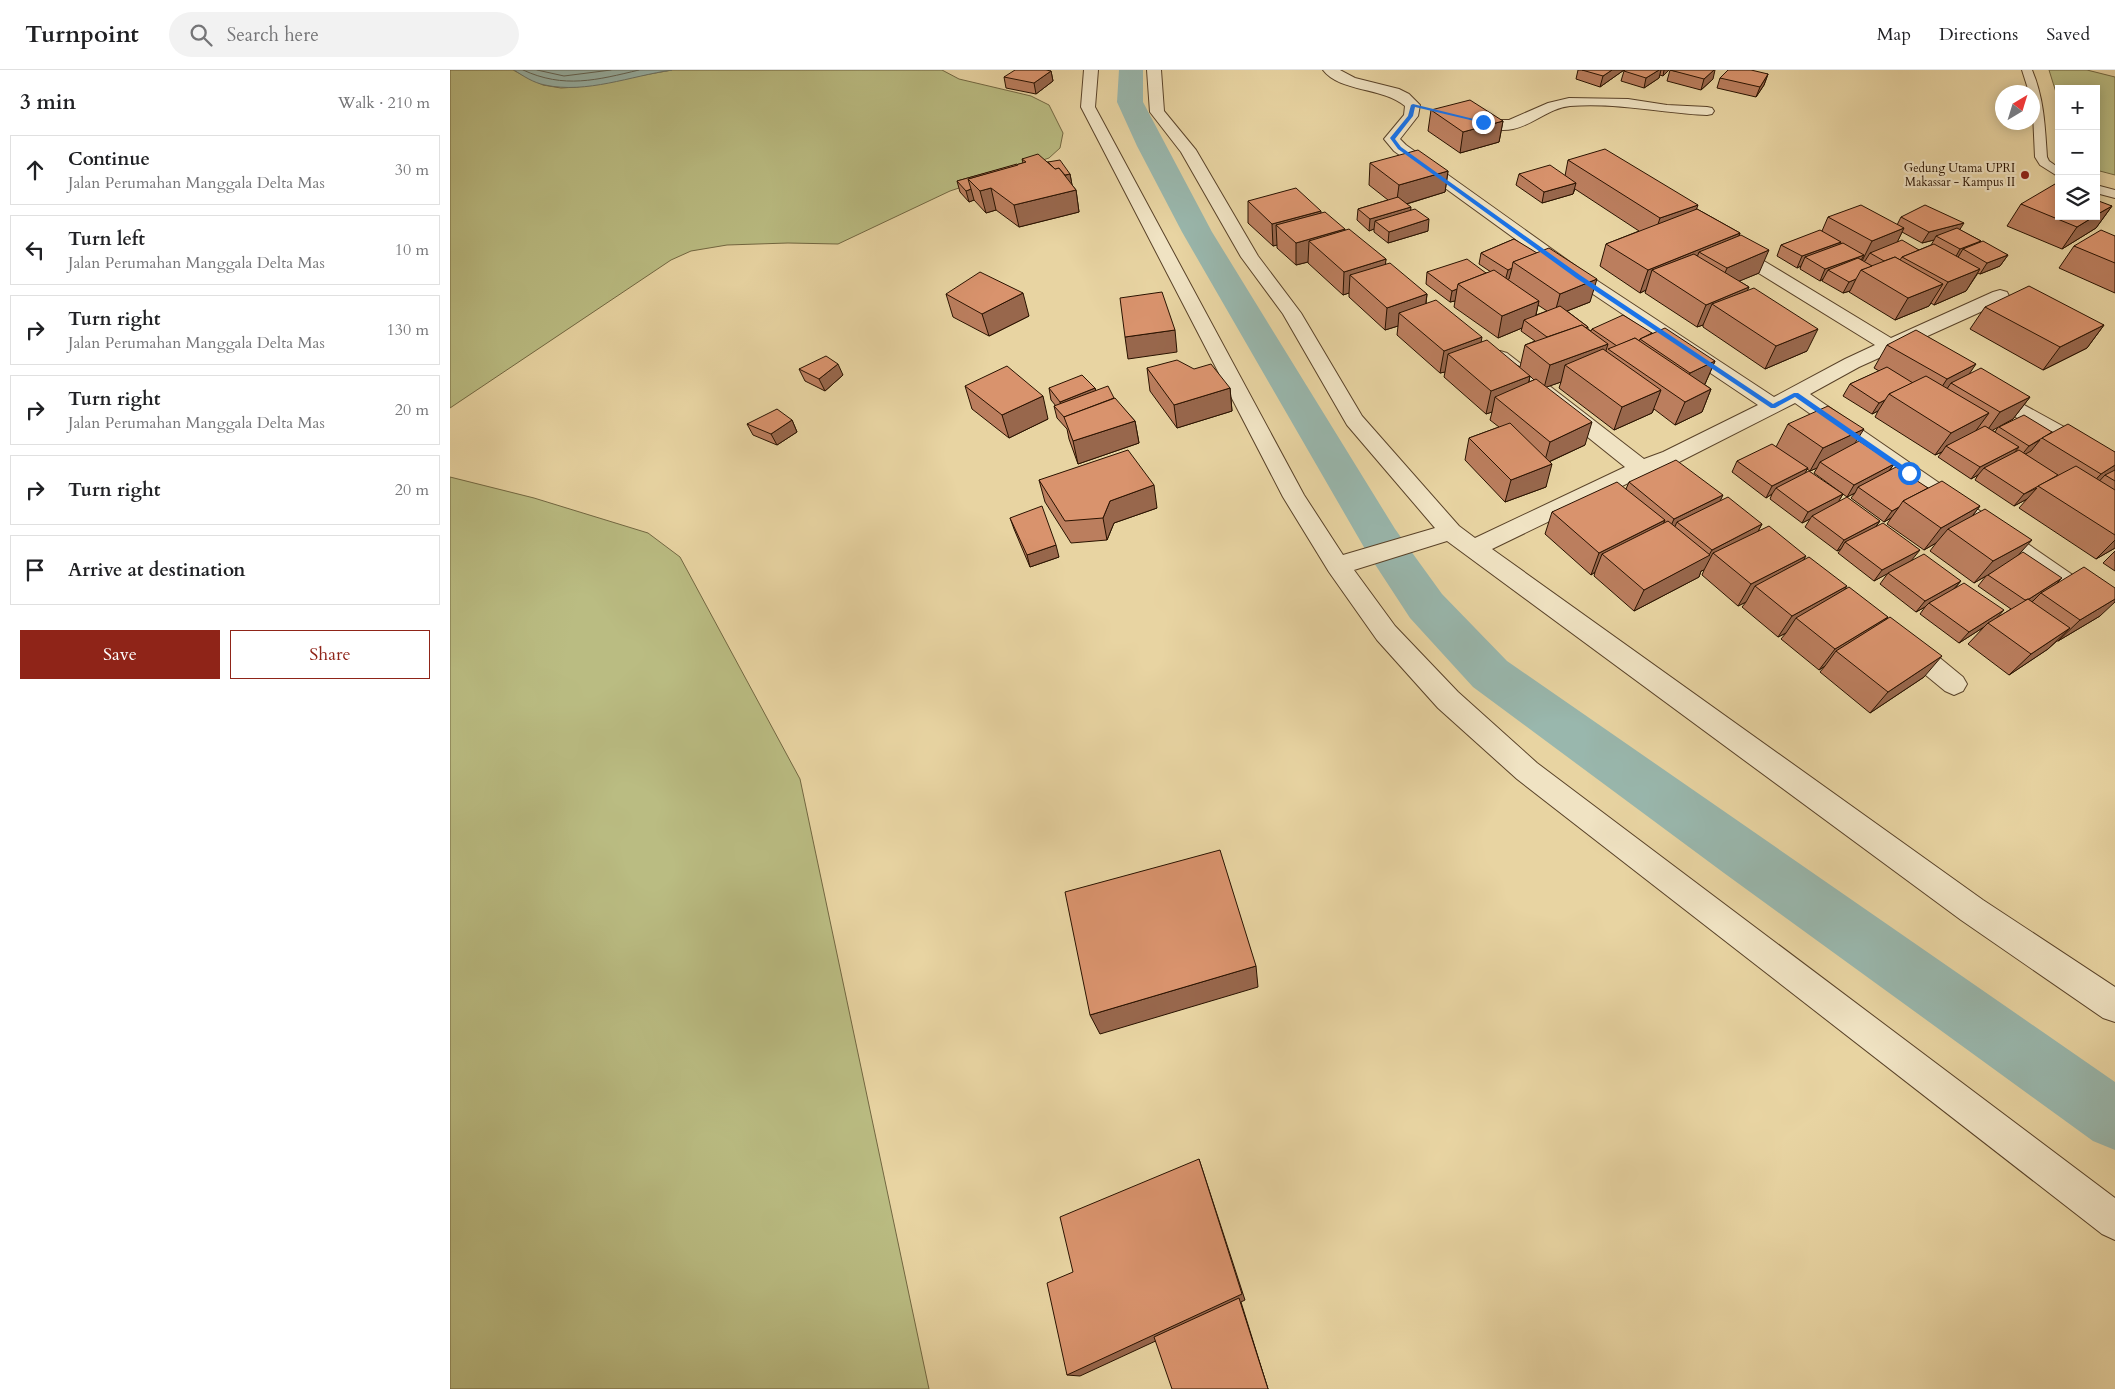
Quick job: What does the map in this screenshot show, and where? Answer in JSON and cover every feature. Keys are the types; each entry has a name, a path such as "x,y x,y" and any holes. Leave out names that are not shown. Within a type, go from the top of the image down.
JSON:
{"street":[{"path":"1091,70 1088,107 1123,176 1294,497 1338,566 1386,632 1448,700 1527,771 2115,1220"},
{"path":"1154,70 1157,112 1188,150 1250,257 1292,313 1354,420 1451,532 1972,910 2115,1006"},
{"path":"1330,70 1349,81 1397,92 1412,111"},
{"path":"1448,114 1504,126 1517,123 1553,106 1569,102 1628,103 1668,109 1707,111"},
{"path":"1412,111 1430,110"},
{"path":"1412,111 1392,138 1400,148 1578,276 1773,406"},
{"path":"1758,266 1893,343 1922,355"},
{"path":"1474,548 1641,468 1671,457 1796,394 1852,362 1990,295"},
{"path":"1483,344 1641,468"},
{"path":"1972,384 2115,465"},
{"path":"1796,394 2087,597"},
{"path":"1671,457 1694,475"},
{"path":"1338,566 1368,554 1451,532"},
{"path":"1885,628 1954,684"}],"lane":[{"path":"2027,70 2034,84 2038,102 2041,157 2044,163 2055,171"},
{"path":"2100,190 2115,194"}],"green space":[{"path":"450,70 513,70 543,85 561,88 577,87 672,70 942,70 959,79 1031,96 1049,105 1063,133 1060,148 1049,158 950,191 838,244 727,245 691,251 671,260 450,408"},
{"path":"2049,70 2087,70 2115,77 2115,175 2100,171 2100,85 2055,85 2055,89"},
{"path":"450,477 534,498 648,533 680,557 800,779 929,1389 450,1389"}],"water":[{"path":"514,70 672,70 592,86 561,87 541,84"}],"building":[{"path":"1015,70 1051,71 1034,83 1004,77"},
{"path":"1582,70 1612,70 1603,76"},
{"path":"1625,70 1659,70 1646,78"},
{"path":"1670,70 1714,70 1704,79"},
{"path":"1728,70 1751,70 1768,74 1760,87 1720,78"},
{"path":"1470,100 1503,121 1463,132 1431,110"},
{"path":"1605,149 1698,205 1660,218 1568,160"},
{"path":"1418,150 1448,171 1399,185 1370,163"},
{"path":"1038,154 1055,169 1059,168 1076,190 1014,205 991,188 980,191 968,179 1026,162 1022,159"},
{"path":"1060,160 1070,174 1065,175 1059,168 1055,169 1048,162"},
{"path":"1017,164 968,179 971,189 966,191 957,181"},
{"path":"1550,165 1576,183 1544,192 1519,174"},
{"path":"2055,184 2055,218 2021,204"},
{"path":"1296,188 1321,211 1272,224 1248,201"},
{"path":"1398,197 1411,207 1370,219 1358,209"},
{"path":"2100,202 2112,206 2100,213"},
{"path":"1861,205 1904,228 1872,241 1828,217"},
{"path":"1925,205 1964,223 1929,232 1901,217"},
{"path":"1415,209 1429,219 1389,232 1375,221"},
{"path":"1697,209 1740,233 1648,270 1606,244"},
{"path":"1325,212 1345,229 1296,243 1276,225"},
{"path":"2060,220 2088,220 2077,227"},
{"path":"1957,228 1981,241 1960,249 1936,236"},
{"path":"1349,229 1386,259 1344,272 1309,241"},
{"path":"1820,230 1841,242 1802,256 1781,245"},
{"path":"2101,230 2115,236 2115,263 2074,246"},
{"path":"1741,235 1769,250 1727,268 1699,252"},
{"path":"1514,239 1537,253 1513,262 1512,268 1508,270 1481,253"},
{"path":"1902,240 1919,250 1902,257 1900,260 1895,257 1884,261 1870,253"},
{"path":"1983,241 2008,255 1987,263 1963,249"},
{"path":"1843,243 1864,255 1825,269 1805,257"},
{"path":"1934,244 1980,269 1948,282 1902,257"},
{"path":"1549,248 1597,279 1560,294 1513,262"},
{"path":"1694,254 1749,287 1706,305 1652,270"},
{"path":"1895,257 1943,284 1908,298 1861,270"},
{"path":"1858,258 1872,266 1861,270 1856,279 1849,282 1828,270"},
{"path":"1467,259 1486,273 1458,284 1457,289 1452,291 1427,272"},
{"path":"1390,263 1427,294 1387,308 1350,275"},
{"path":"1494,270 1539,301 1502,316 1458,284"},
{"path":"980,272 1023,293 982,314 946,294"},
{"path":"2029,286 2104,325 2060,347 1985,307"},
{"path":"1754,288 1818,329 1776,346 1712,304"},
{"path":"1162,292 1175,330 1125,337 1120,298"},
{"path":"1436,300 1482,337 1444,351 1399,313"},
{"path":"1560,306 1588,327 1586,328 1582,325 1547,337 1524,320"},
{"path":"1623,315 1652,333 1639,341 1635,338 1617,346 1592,329"},
{"path":"1582,325 1608,344 1550,365 1525,345"},
{"path":"1665,328 1715,361 1690,373 1640,339"},
{"path":"1916,330 1976,364 1947,379 1887,345"},
{"path":"1635,338 1711,389 1685,402 1608,349"},
{"path":"1487,340 1530,376 1491,391 1448,354"},
{"path":"1603,349 1661,390 1622,407 1565,365"},
{"path":"826,356 838,364 819,379 799,369"},
{"path":"1177,360 1194,369 1211,364 1230,388 1174,405 1147,368"},
{"path":"1007,366 1043,396 1002,415 965,386"},
{"path":"1887,367 1913,383 1889,394 1885,400 1879,403 1850,384"},
{"path":"1981,368 2030,397 2000,412 1951,383"},
{"path":"1082,375 1095,388 1060,402 1049,388"},
{"path":"1926,376 1989,413 1951,433 1889,394"},
{"path":"1536,379 1592,422 1550,442 1495,397"},
{"path":"1108,386 1114,398 1064,417 1054,406"},
{"path":"1115,398 1135,421 1073,441 1064,417"},
{"path":"1828,406 1864,429 1823,448 1788,424"},
{"path":"777,409 792,420 771,434 747,424"},
{"path":"2024,415 2052,432 2029,446 1999,427"},
{"path":"1510,423 1552,464 1511,480 1469,438"},
{"path":"2068,424 2115,452 2115,465 2101,474 2042,438"},
{"path":"1985,426 2019,447 1980,467 1946,446"},
{"path":"1859,441 1894,464 1854,485 1820,462"},
{"path":"1772,444 1808,468 1772,486 1737,461"},
{"path":"1128,450 1154,485 1110,501 1103,518 1065,521 1039,480"},
{"path":"2019,450 2058,475 2024,494 1984,468"},
{"path":"1676,460 1723,495 1674,519 1629,482"},
{"path":"2076,466 2115,490 2115,535 2038,486"},
{"path":"1896,467 1928,488 1903,501 1899,507 1892,511 1858,487"},
{"path":"2115,470 2115,481 2105,475"},
{"path":"1809,471 1843,494 1808,512 1776,488"},
{"path":"1942,481 1980,506 1941,528 1903,501"},
{"path":"1617,482 1665,520 1599,553 1552,512"},
{"path":"1728,497 1762,524 1712,550 1677,522"},
{"path":"1847,497 1880,521 1844,540 1812,516"},
{"path":"1042,506 1056,545 1027,555 1010,518"},
{"path":"1985,509 2032,540 1993,561 1948,529"},
{"path":"1668,521 1710,555 1644,590 1602,554"},
{"path":"1883,523 1920,550 1882,570 1845,542"},
{"path":"1769,526 1806,556 1751,584 1713,553"},
{"path":"2023,552 2062,578 2025,600 1988,575"},
{"path":"1924,554 1961,581 1925,601 1888,573"},
{"path":"1809,557 1847,586 1792,616 1755,586"},
{"path":"2084,567 2115,588 2115,599 2080,620 2041,593"},
{"path":"1964,583 2004,610 1969,632 1929,603"},
{"path":"1849,587 1888,617 1835,649 1796,618"},
{"path":"2028,599 2070,628 2031,654 1988,623"},
{"path":"1890,617 1942,656 1888,692 1836,651"},
{"path":"1220,850 1256,966 1090,1015 1065,892"},
{"path":"1199,1159 1242,1294 1067,1375 1047,1283 1073,1272 1060,1217"},
{"path":"1239,1298 1268,1389 1172,1389 1154,1337"}],"waterway":[{"path":"1131,70 1130,102 1197,232 1380,539 1426,606 1490,674 1743,856 2115,1119"}],"place":[{"name":"Gedung Utama UPRI Makassar - Kampus II","path":"2025,175"}],"route":[{"path":"1483,122 1413,105 1411,116 1392,138 1400,148 1578,276 1773,406 1796,394 1909,473"}]}
